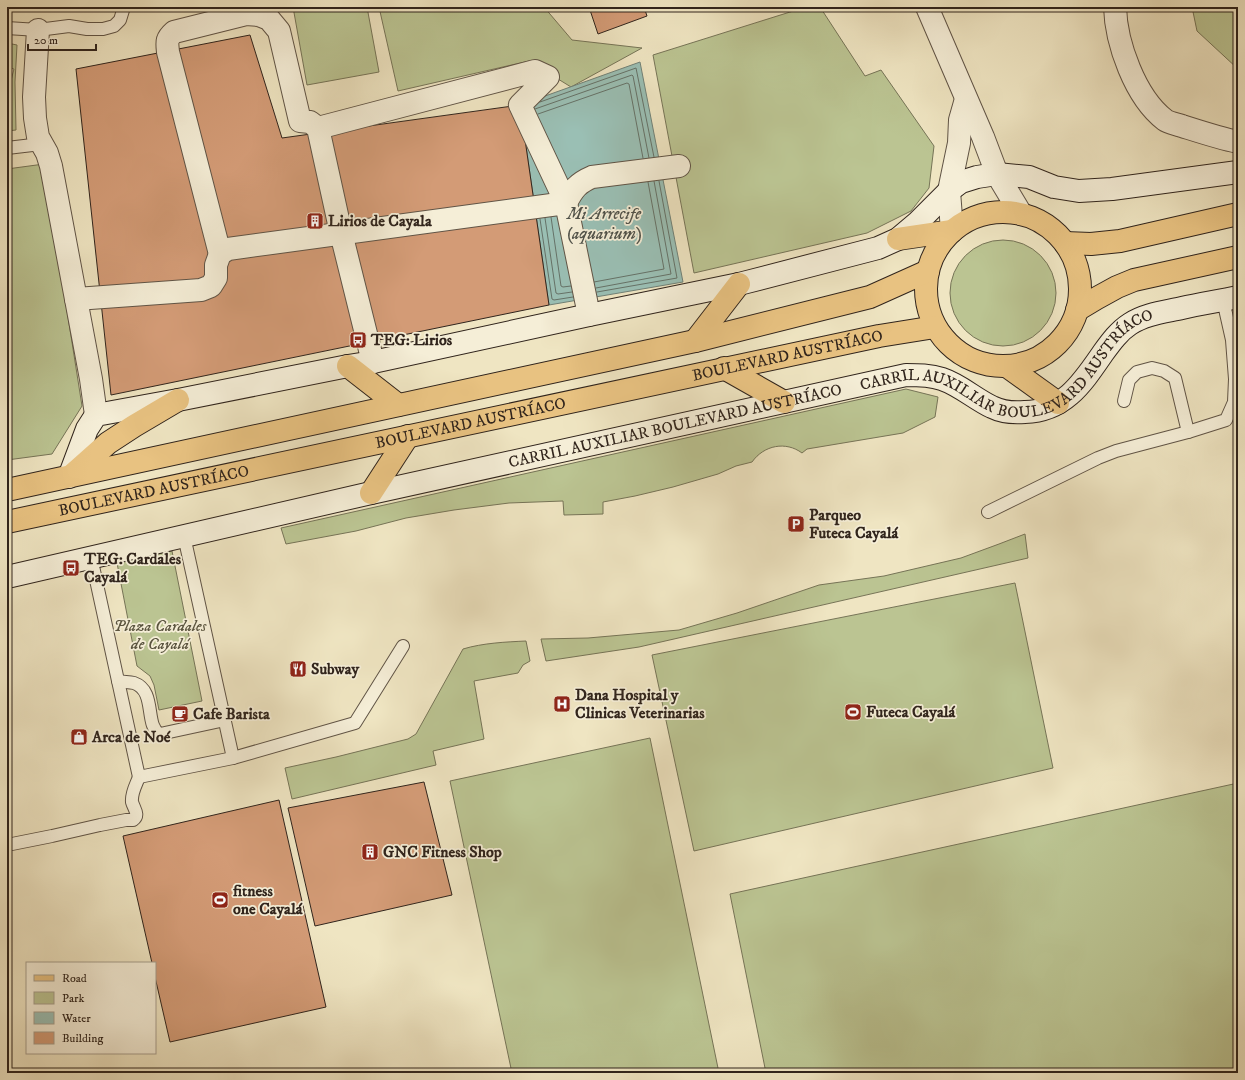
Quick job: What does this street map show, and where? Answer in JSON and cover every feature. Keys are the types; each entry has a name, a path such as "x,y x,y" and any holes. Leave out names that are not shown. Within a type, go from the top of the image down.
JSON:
{"main road":[{"path":"1000,212 1021,214 1036,219 1052,230 1065,243 1074,259 1079,275 1080,293 1077,310 1070,328 1059,342 1045,354 1029,363 1008,367 986,365 966,357 948,344 936,327 929,309 926,290 928,271 933,256 942,242 952,231 967,221 983,214 1000,212"},
{"path":"1065,243 1091,244 1124,240 1238,214"},
{"path":"898,239 952,231"},
{"path":"1077,310 1117,287 1134,280 1238,257"},
{"name":"BOULEVARD AUSTRÍACO","path":"7,490 69,478 695,341 870,296 928,271"},
{"path":"695,341 739,284"},
{"name":"BOULEVARD AUSTRÍACO","path":"7,522 724,368 879,336 936,327"},
{"path":"348,366 398,405"},
{"path":"1008,367 1058,404"},
{"path":"724,368 784,402"},
{"path":"69,478 108,443 178,400"},
{"path":"371,493 408,436"}],"street":[{"path":"927,7 983,137 997,174 1021,214"},
{"path":"1115,7 1119,40 1127,65 1149,104 1166,120 1218,138 1238,142"},
{"path":"76,299 201,290 211,286 216,278 216,265 220,254 167,44 169,36 174,32 246,14 260,15 269,18 279,31 300,120 310,122 318,128 341,233 373,362"},
{"path":"38,30 34,98 38,137 47,153 51,166 92,379 96,415 373,362 589,314 739,284 878,248 898,239 917,223 949,191 961,182 977,177 997,174 1030,177 1054,187 1079,191 1112,189 1238,172"},
{"path":"318,128 535,71 548,77 520,105 566,203 589,314"},
{"path":"952,231 949,191 959,143 960,120 966,99"},
{"path":"566,203 573,190 582,181 592,177 679,166"},
{"path":"220,254 228,249 566,203"},
{"name":"CARRIL AUXILIAR BOULEVARD AUSTRÍACO","path":"81,559 906,374 924,375 942,379 993,408 1009,412 1026,412 1042,409 1058,404 1071,394 1083,382 1118,334 1129,324 1141,318 1155,314 1231,298"},
{"name":"BOULEVARD AUSTRÍACO","path":"69,478 87,429 96,415"},
{"path":"7,577 81,559"}],"lane":[{"path":"7,28 38,30 68,26 87,29 104,29 114,26 120,20 124,7"},
{"path":"7,148 41,144"},
{"path":"988,512 1116,450 1188,432 1226,420 1234,402 1235,379 1231,298"},
{"path":"1124,401 1129,380 1137,372 1152,368 1164,371 1174,378 1188,432"},
{"path":"184,536 233,758"},
{"path":"7,845 100,825 133,820 136,818 132,803 132,795 139,776 118,681 81,559"},
{"path":"139,776 233,758 355,724 403,646"},
{"path":"118,681 134,683 145,692 148,699 153,727 156,732 160,734 225,720"}],"green space":[{"path":"293,7 367,7 379,72 307,85"},
{"path":"379,7 544,7 572,40 642,48 571,87 529,61 398,91"},
{"path":"806,7 820,7 865,76 881,70 934,146 929,188 911,211 867,233 694,273 653,55"},
{"path":"1192,7 1238,7 1238,69 1197,31"},
{"path":"7,43 17,45 15,82 16,130 7,131 7,96 14,69 7,67"},
{"path":"44,164 82,406 52,454 7,460 7,169"},
{"path":"1003,240 1023,244 1041,255 1052,273 1056,293 1052,313 1041,331 1023,342 1003,346 983,342 965,331 954,313 950,293 954,273 965,255 983,244"},
{"path":"906,389 938,397 935,417 903,433 807,449 802,453 796,449 782,446 769,449 757,456 752,462 736,466 718,474 673,487 603,502 603,514 564,515 563,501 509,503 406,518 356,531 286,544 281,528"},
{"path":"1025,534 1028,558 639,647 546,661 541,639 588,638 679,630 737,613 819,585 884,576 961,558"},
{"name":"Plaza Cardales de Cayalá","path":"172,551 202,701 159,710 154,685 150,676 137,666 117,563"},
{"name":"Futeca Cayalá","path":"1015,583 1053,768 694,851 652,655"},
{"path":"526,641 530,661 523,665 518,673 474,681 484,739 433,751 436,765 292,799 285,768 408,739 416,734 463,649 486,644"},
{"path":"650,738 719,1073 512,1073 450,781"},
{"path":"1238,783 1238,1073 766,1073 730,894"}],"water":[{"name":"Mi Arrecife (aquarium)","path":"640,62 683,282 549,305 520,105"}],"building":[{"path":"589,7 644,7 647,16 598,34"},
{"name":"Lirios de Cayala","path":"250,35 282,138 520,105 549,305 111,395 76,69"},
{"name":"GNC Fitness Shop","path":"424,782 452,895 315,926 288,808"},
{"name":"fitness one Cayalá","path":"279,800 326,1007 170,1042 156,981 156,962 152,962 123,836"}],"place":[{"name":"Lirios de Cayala","path":"315,221"},
{"name":"TEG: Lirios","path":"358,340"},
{"name":"Parqueo Futeca Cayalá","path":"796,524"},
{"name":"TEG: Cardales Cayalá","path":"71,568"},
{"name":"Subway","path":"298,669"},
{"name":"Dana Hospital y Clinicas Veterinarias","path":"562,704"},
{"name":"Futeca Cayalá","path":"853,712"},
{"name":"Cafe Barista","path":"180,714"},
{"name":"Arca de Noé","path":"79,737"},
{"name":"GNC Fitness Shop","path":"370,852"},
{"name":"fitness one Cayalá","path":"220,900"}]}
